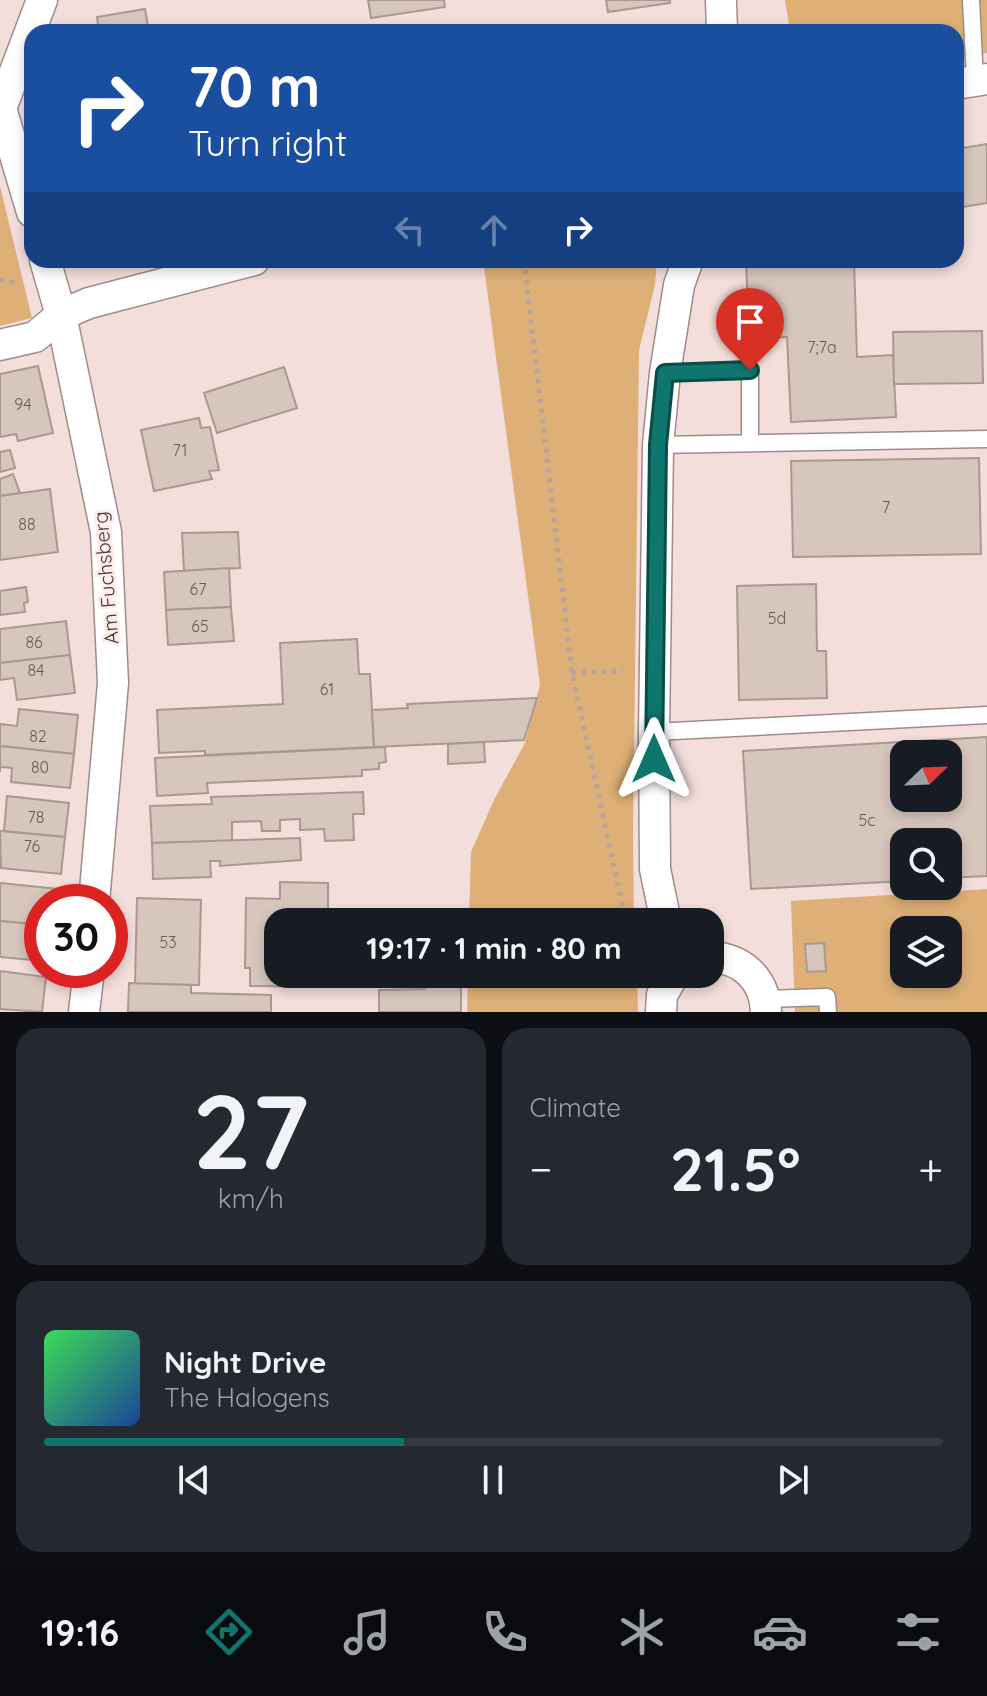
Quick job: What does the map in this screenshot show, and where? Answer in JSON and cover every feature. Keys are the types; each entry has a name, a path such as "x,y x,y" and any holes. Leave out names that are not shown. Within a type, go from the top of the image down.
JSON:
{"street":[{"path":"33,24 42,0"},
{"path":"721,0 722,24"},
{"path":"24,47 1,106 24,185"},
{"name":"Am Fuchsberg","path":"47,268 61,315 106,532 113,683 96,884"},
{"path":"0,345 35,337 61,315 89,303 223,268"},
{"path":"663,908 655,869 658,445 665,373 679,285 685,268"},
{"path":"724,958 739,963 753,975 766,1005"},
{"path":"84,1012 87,988"},
{"path":"661,1012 662,995 666,988"}],"lane":[{"path":"971,0 973,82"},
{"path":"665,373 750,370 750,443"},
{"path":"658,445 987,439"},
{"path":"654,732 987,715"},
{"path":"766,1005 827,997 828,1012"}],"path":[{"path":"525,268 572,673 623,908"},
{"path":"572,673 655,670"}],"shaded area":[{"path":"785,0 987,0 987,53 964,57 964,24 789,24"},
{"path":"0,186 32,318 0,326"},
{"path":"484,268 656,268 639,350 634,908 469,908 471,852 495,798 525,743 540,685"},
{"path":"987,889 987,1012 795,1012 791,901 890,895 890,900 962,900 962,891"},
{"path":"468,988 637,988 638,1012 467,1012"}],"building":[{"path":"368,0 444,0 445,7 371,18"},
{"path":"606,0 670,0 670,3 608,12"},
{"path":"145,9 148,24 98,24 97,17"},
{"path":"987,144 987,203 964,207 964,148"},
{"path":"746,268 854,268 857,357 893,355 896,417 791,422 787,337 749,338"},
{"path":"982,331 983,383 894,384 893,332"},
{"path":"38,366 53,433 18,441 16,434 0,437 0,374"},
{"path":"284,367 297,408 217,433 204,393"},
{"path":"199,418 201,428 210,427 219,470 209,471 212,479 154,491 141,430"},
{"path":"10,450 15,468 0,472 0,452"},
{"path":"979,458 981,554 793,557 791,461"},
{"path":"13,474 20,493 0,496 0,479"},
{"path":"50,489 58,552 0,560 0,496"},
{"path":"238,532 240,568 184,571 182,533"},
{"path":"229,568 231,607 166,610 164,572"},
{"path":"816,584 817,651 826,651 827,698 739,700 737,586"},
{"path":"26,587 28,602 24,603 25,612 0,615 0,591"},
{"path":"231,607 234,641 168,645 166,610"},
{"path":"66,621 70,655 0,663 0,629"},
{"path":"357,639 359,674 370,674 374,747 205,755 205,751 159,753 157,710 283,704 280,643"},
{"path":"70,655 75,693 17,700 14,678 0,680 0,663"},
{"path":"537,698 524,740 374,747 372,710 408,708 407,704"},
{"path":"19,709 78,715 74,754 0,746 0,724 17,726"},
{"path":"987,737 987,876 962,877 962,828 890,828 890,882 751,889 743,751 890,743 890,812 962,812 962,740 935,740"},
{"path":"484,742 485,762 448,764 448,744"},
{"path":"0,746 74,754 70,788 11,782 12,768 0,767"},
{"path":"385,747 386,762 379,763 379,769 362,770 362,776 207,783 208,793 157,796 155,758"},
{"path":"363,792 364,814 353,814 354,840 325,841 324,829 300,830 300,819 280,820 280,831 262,831 261,821 232,822 232,841 152,843 150,806 212,804 211,797"},
{"path":"7,796 69,803 65,837 4,831"},
{"path":"0,831 65,837 61,874 1,868"},
{"path":"300,838 301,860 220,866 220,861 210,861 211,877 153,879 152,843"},
{"path":"280,882 328,883 328,908 264,908 264,986 250,986 250,968 245,968 246,898 280,899"},
{"path":"0,883 24,885 24,923 0,921"},
{"path":"137,898 201,900 199,985 135,984"},
{"path":"0,921 24,923 24,959 0,957"},
{"path":"824,943 826,971 807,972 805,944"},
{"path":"0,971 24,974 24,988 45,988 42,1012 0,1009"},
{"path":"129,983 191,985 191,993 271,995 271,1012 128,1012"},
{"path":"461,988 461,1012 379,1012 379,990"}],"route":[{"path":"654,759 658,445 665,373 750,370"}]}
